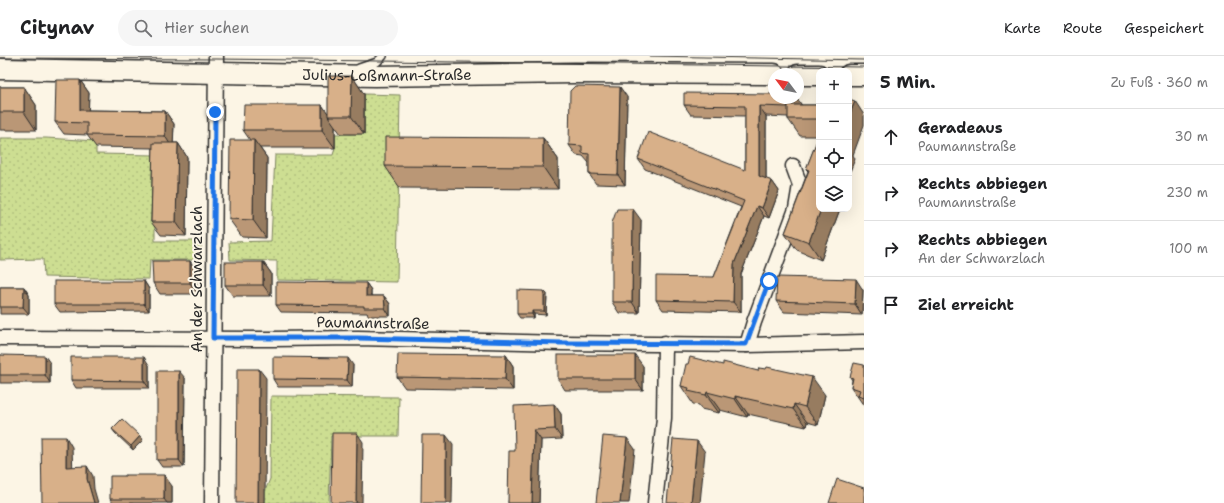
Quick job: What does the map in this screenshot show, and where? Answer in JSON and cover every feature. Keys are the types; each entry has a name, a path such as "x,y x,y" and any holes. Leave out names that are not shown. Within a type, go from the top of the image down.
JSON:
{"main road":[{"name":"Julius-Loßmann-Straße","path":"0,69 216,65 334,75 375,76 575,73 768,74"},
{"path":"804,75 816,75"},
{"path":"852,75 864,75"}],"street":[{"name":"An der Schwarzlach","path":"212,503 216,65"},
{"path":"746,344 796,209 800,185 793,166"},
{"name":"Paumannstraße","path":"0,338 358,338 562,343 746,344 864,342"},
{"path":"655,503 664,418 665,343"}],"lane":[{"path":"334,75 363,68 377,62 382,56"}],"green space":[{"path":"364,94 400,95 397,282 277,280 277,261 230,260 229,242 271,241 275,155 333,155 335,148 335,134 364,134"},
{"path":"0,138 46,138 96,141 96,154 155,155 155,241 201,241 201,260 150,260 149,279 44,277 43,259 0,260"},
{"path":"271,396 399,397 398,436 331,436 329,503 265,503 265,491 270,479"}],"building":[{"path":"328,76 352,76 351,116 328,116"},
{"path":"56,80 80,80 80,110 165,111 165,136 87,135 87,123 55,122"},
{"path":"575,86 620,87 618,175 589,174 589,154 582,153 582,146 569,145 570,91"},
{"path":"0,87 24,87 24,112 0,112"},
{"path":"684,93 768,94 768,104 793,104 788,105 788,107 759,106 759,176 772,181 762,208 757,206 734,264 733,302 656,300 656,276 714,277 744,201 638,159 648,132 745,170 745,106 684,105"},
{"path":"852,100 855,101 852,108"},
{"path":"244,105 322,105 322,130 243,130"},
{"path":"788,105 816,105 816,119 788,119"},
{"path":"385,137 543,138 543,167 385,166"},
{"path":"230,140 254,140 253,220 229,219"},
{"path":"153,143 178,143 176,222 151,222"},
{"path":"816,143 816,212 820,212 809,242 785,233 809,170 806,169"},
{"path":"617,209 633,209 632,302 612,302 612,223"},
{"path":"152,261 190,261 190,283 153,283"},
{"path":"225,262 263,262 263,285 225,285"},
{"path":"777,277 856,279 855,304 776,301"},
{"path":"54,281 144,281 144,304 54,304"},
{"path":"276,282 366,283 366,296 384,296 385,308 364,308 364,306 276,305"},
{"path":"0,287 24,287 23,307 0,307"},
{"path":"517,290 544,291 544,311 532,311 532,314 517,314"},
{"path":"398,354 506,355 505,379 397,377"},
{"path":"0,355 45,356 45,375 0,375"},
{"path":"558,355 635,355 635,379 558,379"},
{"path":"71,357 144,357 144,381 71,380"},
{"path":"273,357 348,358 347,380 273,379"},
{"path":"690,357 723,365 723,362 758,371 759,368 766,369 767,367 812,377 805,407 794,404 793,409 735,396 735,399 707,392 706,395 688,391 689,388 681,386 686,364 688,364"},
{"path":"854,363 864,365 864,398 858,396 860,390 851,387 853,378 850,377"},
{"path":"237,369 259,369 258,503 236,503"},
{"path":"157,371 179,371 179,460 157,460"},
{"path":"554,404 555,429 534,430 532,503 508,503 509,451 515,451 514,406"},
{"path":"122,419 140,436 131,446 112,429"},
{"path":"332,433 357,433 356,503 331,503"},
{"path":"422,435 446,435 446,503 421,503"},
{"path":"603,436 627,438 620,503 596,503"},
{"path":"41,437 66,437 66,467 87,466 87,479 94,503 42,503"},
{"path":"673,439 697,441 691,503 667,503"},
{"path":"164,475 164,499 110,499 110,476"},
{"path":"837,479 864,488 864,503 829,503"}],"tram line":[{"path":"650,56 864,60"},
{"path":"0,58 216,59 864,67"}],"route":[{"path":"215,112 213,338 358,338 498,340 562,343 746,344 769,281"}]}
